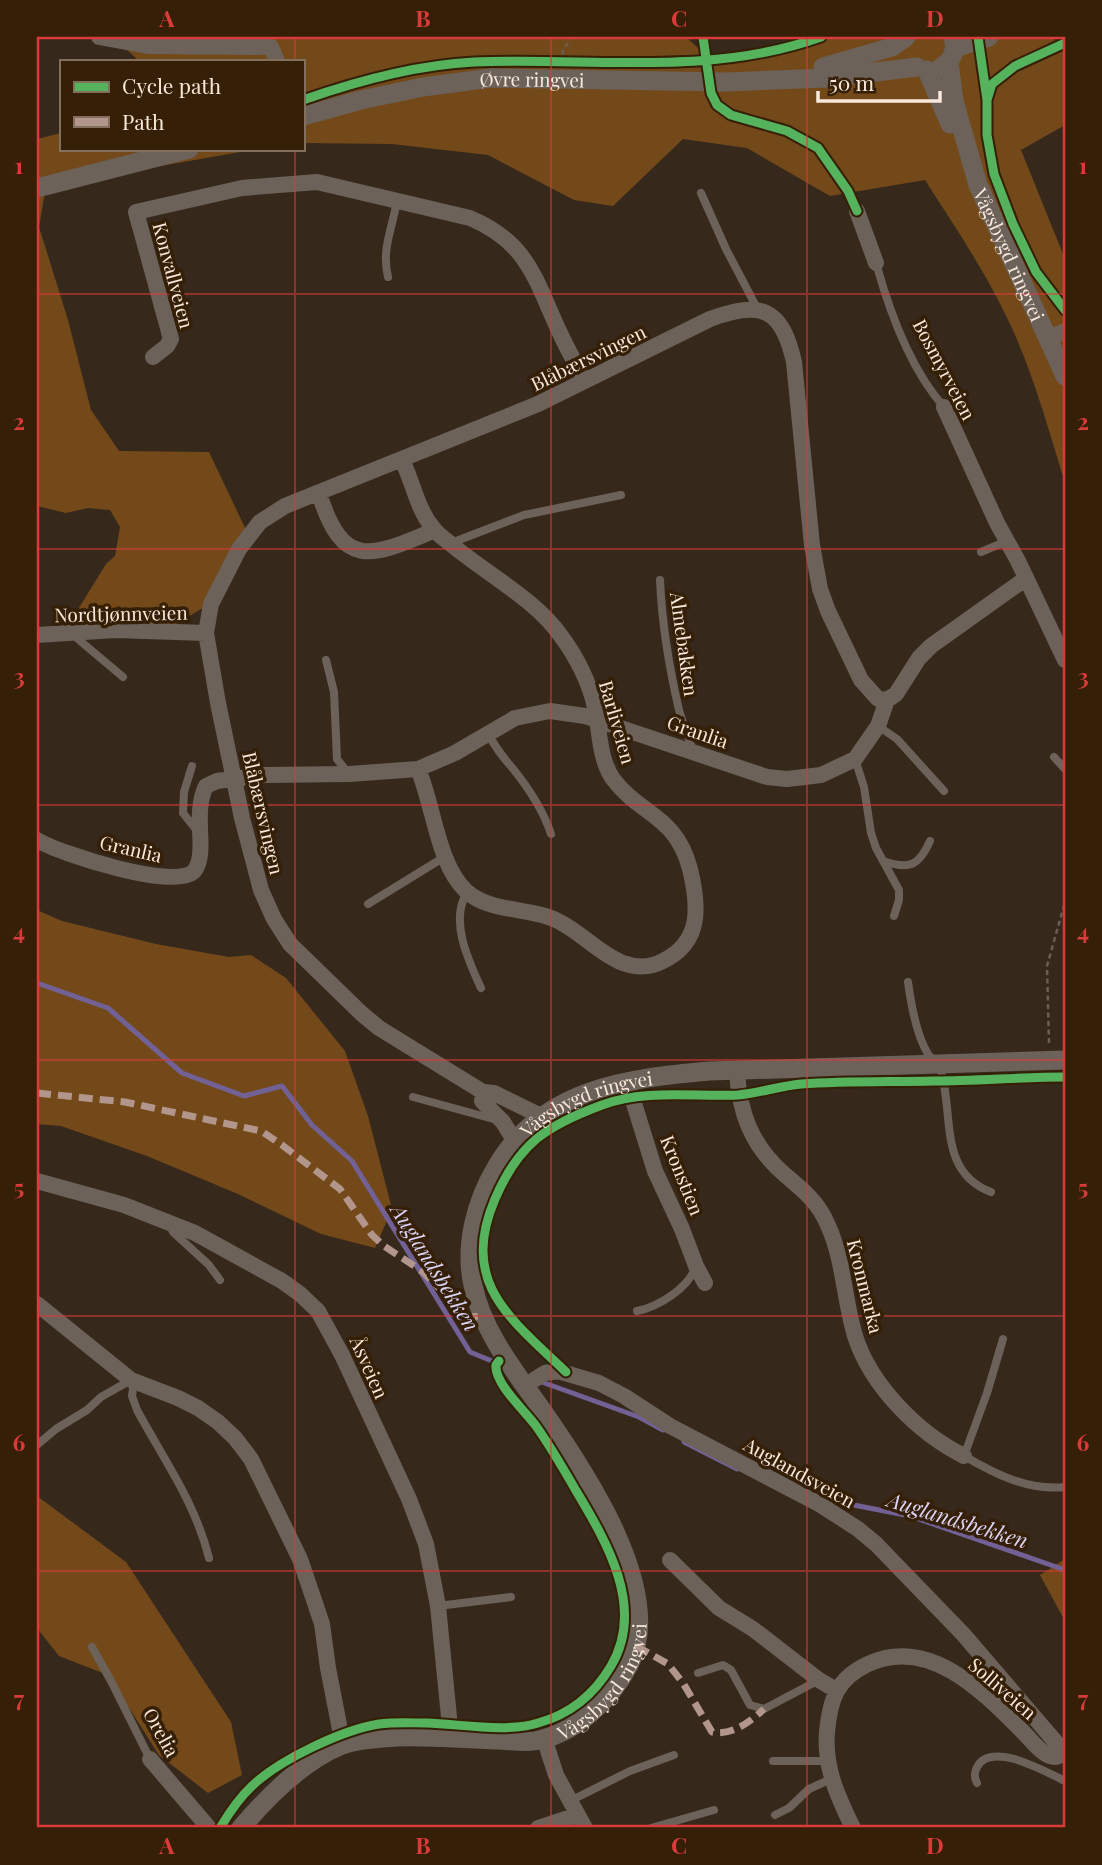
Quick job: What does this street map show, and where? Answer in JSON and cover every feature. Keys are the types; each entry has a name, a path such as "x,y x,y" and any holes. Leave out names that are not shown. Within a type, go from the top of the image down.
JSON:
{"street":[{"path":"99,37 148,46 274,48 286,37"},
{"name":"Vågsbygd ringvei","path":"906,37 905,51 912,63 922,69 963,159 973,172"},
{"name":"Øvre ringvei","path":"763,79 834,65 892,47 906,37"},
{"path":"953,49 989,37"},
{"name":"Vågsbygd ringvei","path":"953,49 954,101 973,172 994,224 1057,334 1065,376"},
{"name":"Øvre ringvei","path":"304,116 423,87 491,78 692,83 827,78 935,70 953,49"},
{"path":"37,188 185,150"},
{"name":"Konvallveien","path":"153,357 171,340 135,212 222,191 298,181 317,182 470,218 491,227 507,239 532,271 584,381"},
{"name":"Bosmyrveien","path":"857,211 876,263"},
{"path":"758,310 770,314 782,326 794,362 812,545 820,589 862,680 878,699 887,700"},
{"name":"Blåbærsvingen","path":"543,1117 494,1093 483,1092 379,1028 324,979 290,944 274,919 261,890 234,780 206,633 211,604 219,584 249,534 272,512 528,409 710,319 730,312 758,310"},
{"name":"Bosmyrveien","path":"944,407 1065,660"},
{"name":"Barliveien","path":"402,460 417,499 435,530 544,615 572,652 594,705 606,767 614,779 677,837 689,867 693,887 694,925 690,939 681,951 652,967 641,967 613,958 557,920 481,900 467,892"},
{"path":"319,493 336,532 353,549 376,551 435,530"},
{"name":"Granlia","path":"37,840 99,863 166,878 184,878 194,872 198,863 200,802 206,786 216,781 265,775 349,774 418,769 455,753 515,718 550,711 597,720 752,773 786,779 821,775 855,759 878,726 887,700 896,694 919,658 931,646 1025,579"},
{"name":"Nordtjønnveien","path":"37,635 70,632 206,633"},
{"path":"418,769 446,856 457,880 467,892"},
{"name":"Vågsbygd ringvei","path":"241,1828 297,1773 343,1745 379,1738 451,1737 532,1741 572,1727 603,1701 631,1662 640,1628 636,1587 614,1530 589,1484 524,1386 483,1317 473,1287 472,1230 482,1197 489,1180 514,1140 527,1127 588,1092 627,1081 660,1076 1057,1061"},
{"name":"Kronmarka","path":"737,1071 742,1107 755,1143 768,1159 816,1204 825,1217 841,1257 855,1336 869,1365 888,1393 907,1414 948,1448 964,1456"},
{"name":"Kronstien","path":"627,1081 655,1171 705,1283"},
{"name":"Blåbærsvingen","path":"483,1092 482,1101 503,1122 514,1140"},
{"name":"Åsveien","path":"37,1181 124,1205 195,1233 263,1269 300,1294 318,1311 342,1355 409,1499 426,1544 438,1606 451,1737"},
{"path":"37,1304 133,1380 198,1408 235,1438 251,1459 300,1559 322,1623 343,1745"},
{"name":"Auglandsveien","path":"524,1386 545,1373 558,1371 599,1383 670,1426 819,1504 858,1530 876,1544 963,1634 1065,1753"},
{"path":"670,1560 719,1608 836,1690 828,1719 827,1761 831,1779 853,1828"},
{"name":"Solliveien","path":"836,1690 850,1675 882,1658 932,1661 968,1682 1045,1753 1055,1757 1065,1753"},
{"path":"538,1828 578,1815 556,1775 544,1738"},
{"name":"Orelia","path":"150,1759 209,1828"}],"lane":[{"path":"701,193 758,310"},
{"path":"388,277 386,242 397,200"},
{"name":"Bosmyrveien","path":"876,263 895,320 929,388 944,407"},
{"path":"451,543 524,515 621,495"},
{"path":"981,552 1007,541"},
{"name":"Almebakken","path":"660,580 667,651 680,713 693,752"},
{"path":"70,632 123,677"},
{"path":"326,660 334,692 337,759 349,774"},
{"path":"878,726 897,739 944,791"},
{"path":"488,733 497,751 514,769 537,802 551,834"},
{"path":"1054,757 1065,769"},
{"path":"855,759 867,800 871,833 899,890 894,916"},
{"path":"192,766 184,792 183,813 199,834"},
{"path":"883,861 902,866 913,864 922,858 930,841"},
{"path":"368,904 446,856"},
{"path":"467,892 462,908 463,938 470,964 481,988"},
{"path":"908,982 912,1013 928,1054 939,1064 944,1081 956,1159 961,1171 969,1179 979,1188 991,1192"},
{"name":"Vågsbygd ringvei","path":"413,1097 503,1122"},
{"path":"169,1222 173,1233 209,1265 220,1279"},
{"path":"637,1311 650,1307 679,1289 693,1275 696,1266"},
{"path":"964,1456 1003,1339"},
{"path":"37,1445 101,1397 133,1380"},
{"path":"133,1380 132,1396 137,1410 188,1499 201,1529 209,1558"},
{"name":"Kronmarka","path":"964,1456 1011,1479 1043,1487 1065,1487"},
{"path":"438,1606 511,1597"},
{"name":"Orelia","path":"92,1647 150,1759"},
{"path":"698,1673 723,1665 731,1670 750,1705 764,1709 819,1680"},
{"path":"578,1815 630,1771 674,1755"},
{"path":"976,1783 975,1771 979,1763 989,1757 1000,1756 1020,1761 1065,1781"},
{"path":"774,1761 827,1761"},
{"path":"775,1815 787,1809 807,1790 831,1779"},
{"path":"651,1828 714,1810"}],"path":[{"path":"561,63 563,50 572,37"},
{"path":"1057,1061 1047,966 1065,902"}],"shaded area":[{"path":"113,37 139,45 242,41 255,37 686,37 709,58 793,47 794,37 1052,37 1065,52 1065,125 1021,150 1065,259 1065,483 1033,382 1010,324 981,269 925,180 830,196 747,148 683,139 613,206 574,200 488,155 392,144 304,143 304,60 137,59"},
{"path":"60,133 60,150 251,150 46,186 39,227 68,320 91,410 119,451 209,452 247,532 211,603 156,636 61,637 106,564 115,556 120,527 110,510 88,508 66,513 37,506 37,139"},
{"path":"37,910 62,921 156,944 229,957 251,955 286,978 345,1051 368,1116 392,1209 375,1248 321,1234 238,1194 147,1156 61,1126 37,1124"},
{"path":"37,1496 126,1562 231,1722 242,1775 208,1793 159,1755 108,1675 59,1656 37,1628"},
{"path":"1065,1559 1065,1621 1040,1575"}],"waterway":[{"name":"Auglandsbekken","path":"37,983 108,1008 182,1073 244,1096 282,1086 312,1125 352,1161 470,1352 504,1366"},
{"name":"Auglandsbekken","path":"539,1381 639,1417 663,1430"},
{"name":"Auglandsbekken","path":"684,1442 737,1469"},
{"name":"Auglandsbekken","path":"823,1499 910,1516 1065,1570"}],"marked path":[{"path":"37,1093 125,1102 261,1131 340,1189 372,1235 422,1271 463,1312 469,1317 483,1316"},
{"path":"636,1646 668,1664 683,1683 712,1732 734,1730 764,1709"}],"cycle path":[{"path":"703,37 711,93 717,105 731,115 787,131 818,148 848,191 857,211"},
{"path":"304,100 387,75 452,64 517,61 693,61 779,49 821,37"},
{"path":"978,37 987,100 987,135 994,174 1013,224 1036,272 1065,310"},
{"path":"987,100 992,84 1015,66 1065,43"},
{"path":"566,1372 509,1316 496,1297 487,1276 483,1254 485,1228 504,1180 525,1150 550,1129 602,1105 652,1095 738,1095 818,1083 1065,1077"},
{"path":"220,1828 243,1796 264,1776 330,1739 385,1723 498,1728 538,1723 561,1714 580,1702 597,1686 611,1666 621,1644 624,1621 618,1575 599,1530 556,1457 500,1380 496,1365 499,1361"}]}
